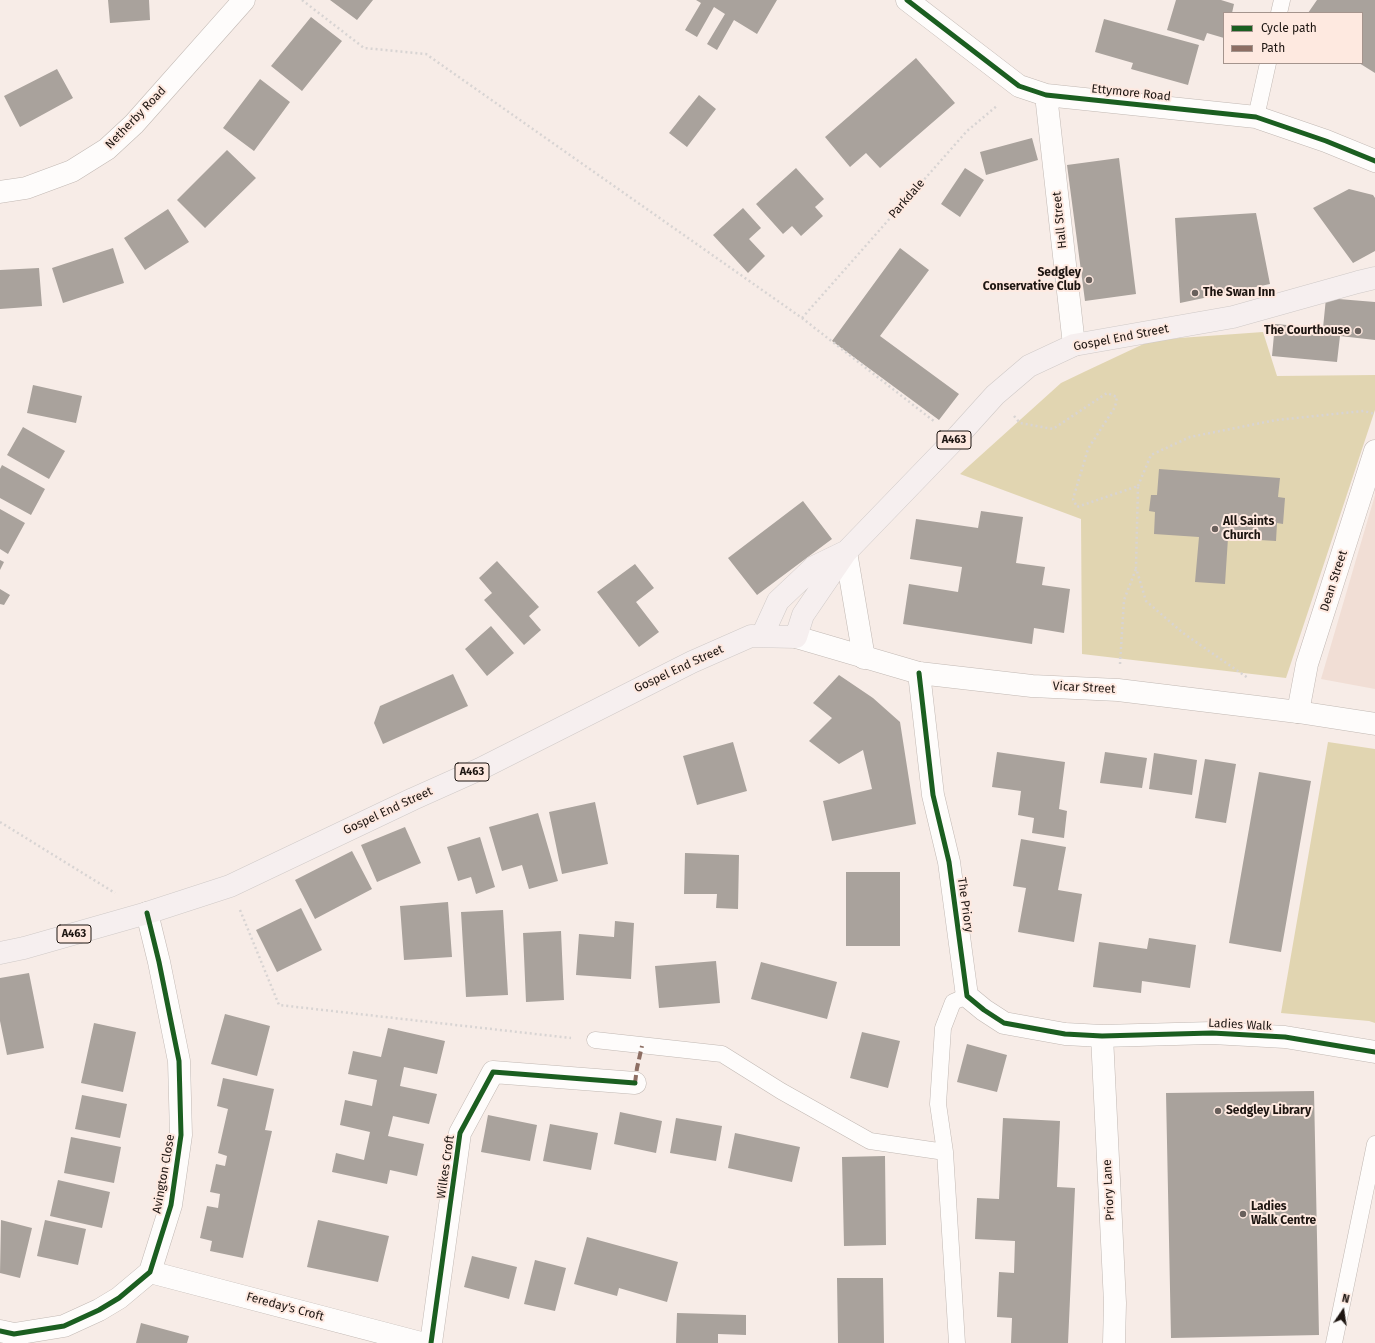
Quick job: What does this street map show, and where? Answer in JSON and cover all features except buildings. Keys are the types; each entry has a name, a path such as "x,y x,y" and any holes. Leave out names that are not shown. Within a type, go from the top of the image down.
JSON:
{"main road":[{"name":"Gospel End Street","path":"0,953 24,948 147,913 230,886 406,802 480,769 692,662 751,636 796,637 803,615 846,552 958,436 994,395 1029,366 1074,345 1233,317 1375,278"},
{"name":"Gospel End Street","path":"762,636 778,601 814,567 846,552"}],"street":[{"name":"Netherby Road","path":"0,192 26,188 72,171 107,149 134,124 244,0"},
{"name":"Ettymore Road","path":"907,0 1019,86 1046,94 1256,117 1326,141 1375,162"},
{"name":"Hall Street","path":"1046,94 1074,345"},
{"name":"Dean Street","path":"1298,712 1307,664 1375,451"},
{"path":"846,552 864,658"},
{"name":"Vicar Street","path":"796,637 919,673 1032,686 1118,690 1298,712 1375,724"},
{"name":"The Priory","path":"919,673 933,796 949,862 967,996"},
{"name":"Avington Close","path":"147,913 160,962 179,1061 181,1135 171,1205 150,1272"},
{"path":"967,996 984,1010 1004,1023 1065,1034 1102,1036"},
{"name":"Ladies Walk","path":"1102,1036 1212,1033 1256,1035 1285,1037 1375,1052"},
{"name":"Priory Lane","path":"1102,1036 1115,1303 1114,1343"},
{"name":"Wilkes Croft","path":"431,1343 460,1133 493,1072 635,1083"},
{"path":"0,1331 14,1334 64,1326 99,1310 119,1298 150,1272"},
{"name":"Fereday's Croft","path":"150,1272 421,1343"}],"lane":[{"path":"1280,12 1282,0"},
{"path":"1256,117 1268,64"},
{"path":"957,1343 945,1152 938,1104 943,1028 953,1002 967,996"},
{"path":"595,1040 722,1054 781,1091 870,1141 945,1152"},
{"path":"1334,1343 1375,1144"}],"path":[{"path":"302,0 364,48 426,54 802,318 940,426"},
{"path":"994,395 1020,423 1053,429 1107,394 1117,397 1115,407 1088,449 1072,499 1077,507 1138,486"},
{"path":"1253,681 1182,633 1146,601 1136,568 1138,486 1151,455 1190,437 1276,420 1364,411 1375,414"},
{"path":"1118,690 1124,600 1136,568"},
{"path":"0,822 147,913"},
{"path":"230,886 279,1005 595,1040"}],"shaded area":[{"path":"1263,332 1277,376 1375,375 1375,410 1286,678 1082,654 1081,519 960,474 1061,383 1152,340"},
{"path":"1375,495 1375,689 1321,679"},
{"path":"1328,742 1375,749 1375,1023 1369,1021 1281,1013"}],"marked path":[{"path":"635,1083 642,1046"}],"cycle path":[{"path":"907,0 1019,86 1046,95 1256,117 1326,141 1375,161"},
{"path":"919,673 933,795 949,862 967,996 984,1010 1004,1023 1065,1034 1102,1036 1212,1033 1285,1037 1375,1052"},
{"path":"0,1331 14,1334 64,1326 99,1310 119,1298 150,1272 171,1205 181,1135 179,1061 159,962 147,913"},
{"path":"431,1343 460,1133 493,1072 635,1083"}],"place":[{"name":"Sedgley Conservative Club","path":"1089,280"},
{"name":"The Swan Inn","path":"1195,293"},
{"name":"The Courthouse","path":"1358,331"},
{"name":"All Saints Church","path":"1215,529"},
{"name":"Sedgley Library","path":"1218,1111"},
{"name":"Ladies Walk Centre","path":"1243,1214"}]}
